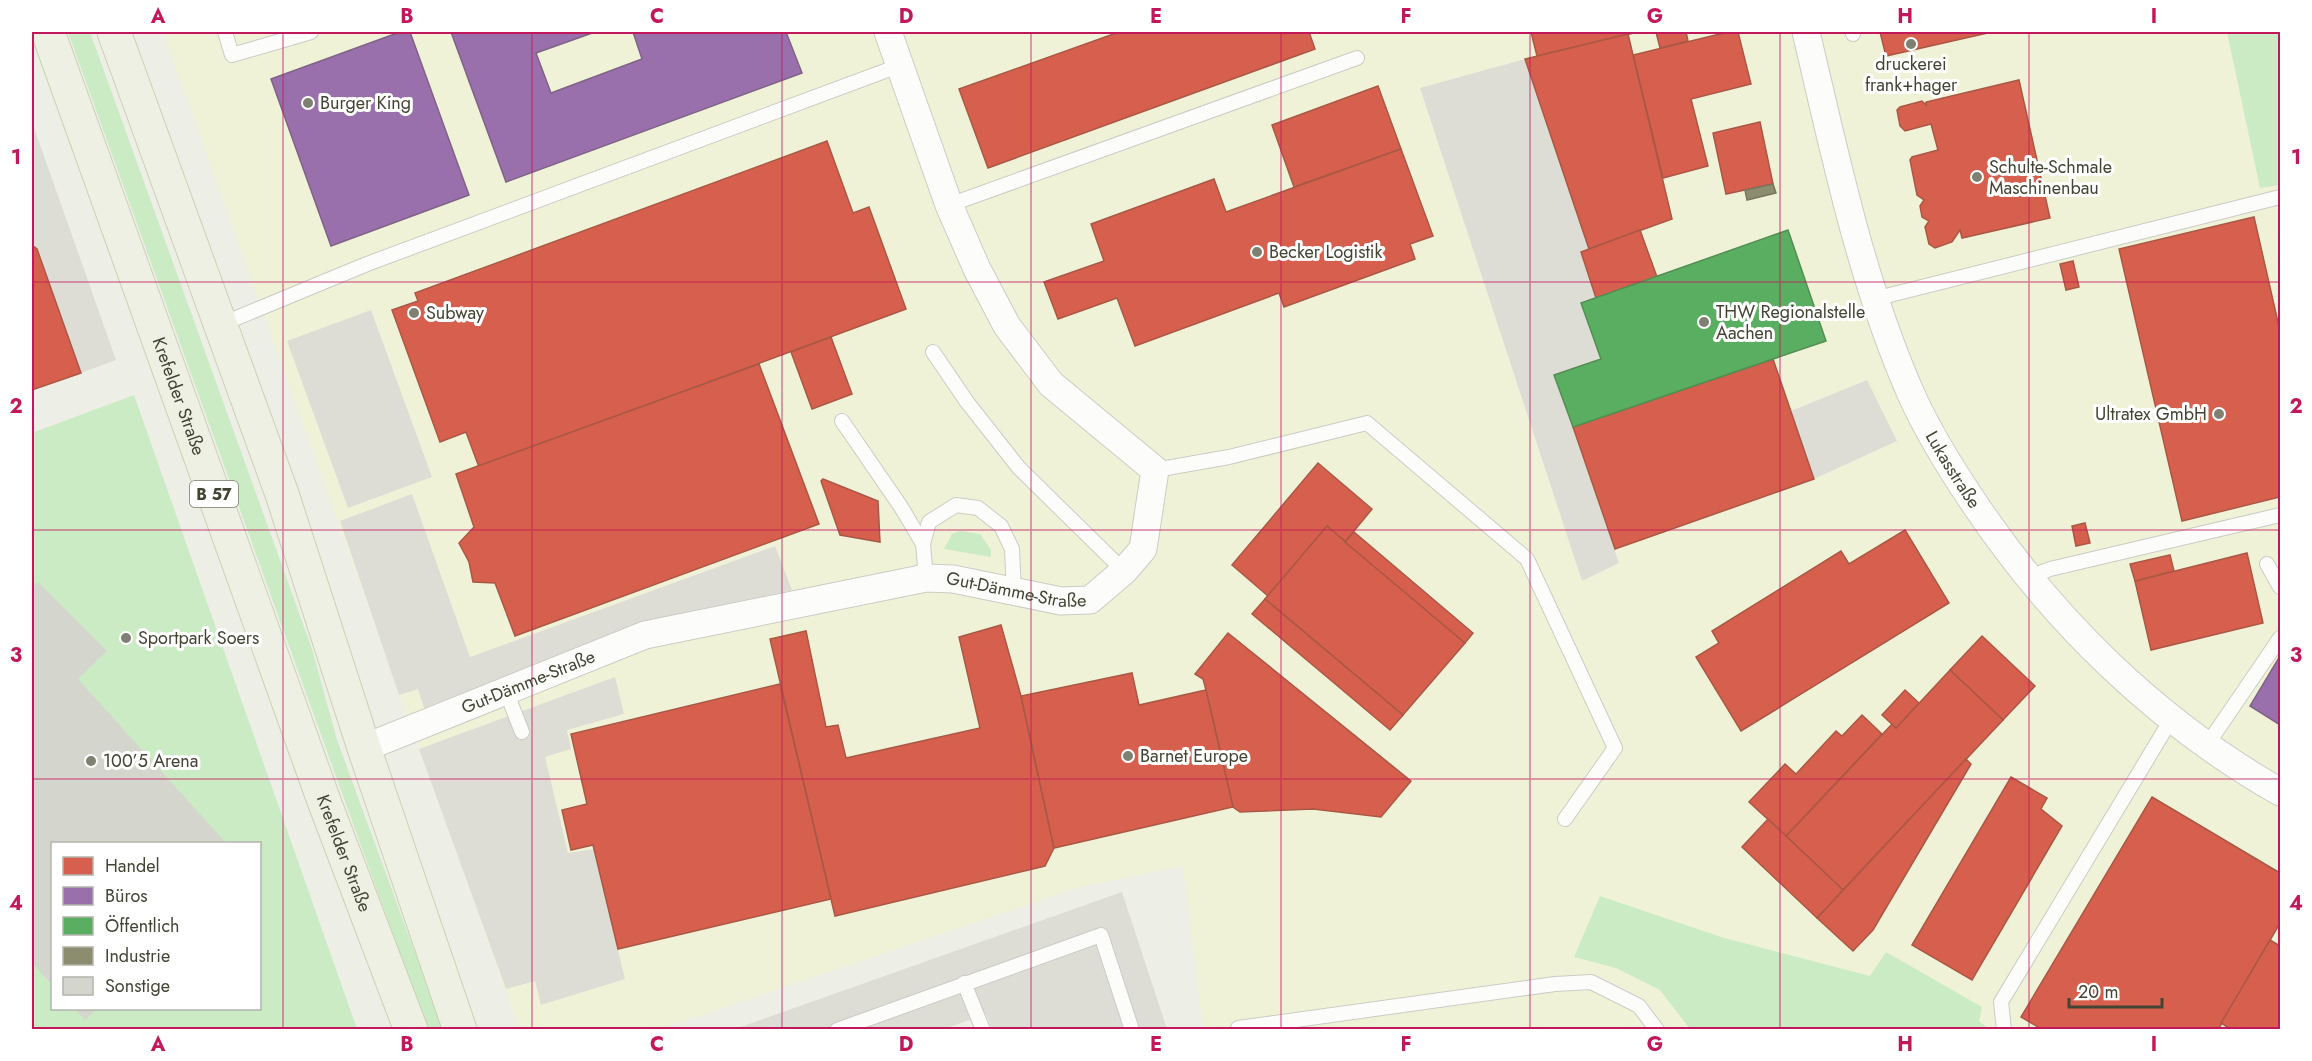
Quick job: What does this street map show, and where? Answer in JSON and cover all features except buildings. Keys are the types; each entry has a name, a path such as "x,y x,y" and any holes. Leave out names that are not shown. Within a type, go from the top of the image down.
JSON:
{"main road":[{"name":"Krefelder Straße","path":"48,32 324,801 411,1029"},
{"path":"114,32 282,494 364,748 460,1029"}],"street":[{"path":"888,32 949,205 977,269 1007,326 1051,384 1155,470"},
{"name":"Lukasstraße","path":"1806,32 1845,196 1874,299 1911,396 1952,471 1999,541 2075,632 2127,681 2172,718 2207,745 2280,792"},
{"name":"Gut-Dämme-Straße","path":"364,748 645,635 926,578 953,579 1061,601 1090,600 1124,571 1143,549 1155,470"}],"lane":[{"path":"225,32 232,55 311,32"},
{"path":"949,205 1357,58"},
{"path":"222,324 367,264 901,64"},
{"path":"1874,299 2280,197"},
{"path":"933,352 967,402 1019,468 1124,571"},
{"path":"842,421 901,507 923,544"},
{"path":"1155,470 1229,457 1367,423 1527,560 1615,748 1565,819"},
{"path":"926,578 923,544 929,522 956,506 978,508 1001,526 1012,549 1014,592"},
{"path":"2028,578 2050,569 2280,515"},
{"path":"2267,564 2280,587"},
{"path":"2207,745 2280,638"},
{"path":"506,690 522,732"},
{"path":"2004,1029 2001,1002 2172,718"},
{"path":"837,1029 1101,935 1132,1029"},
{"path":"1238,1028 1555,984 1591,982 1639,1006 1657,1029"},
{"path":"964,983 983,1029"}],"shaded area":[{"path":"163,32 2227,32 2260,188 2280,185 2280,1029 1203,1029 1183,866 1083,886 661,1029 519,1029"},
{"path":"1525,59 1589,249 1581,252 1596,298 1581,304 1601,359 1555,376 1619,563 1582,581 1420,88"},
{"path":"32,122 116,360 81,373 37,249 32,245"},
{"path":"371,310 432,477 348,508 287,341"},
{"path":"1867,380 1897,441 1814,479 1791,411"},
{"path":"412,494 470,657 775,546 792,590 648,623 424,708 418,689 399,695 340,521"},
{"path":"615,677 624,714 567,730 571,749 545,757 568,853 594,849 625,979 541,1005 535,981 506,989 419,749"},
{"path":"1122,892 1167,1029 992,1029 986,1014 944,1029 732,1030"}],"green space":[{"path":"68,32 90,32 312,649 337,740 443,1029 427,1029"},
{"path":"2227,32 2280,32 2280,185 2260,188"},
{"name":"Sportpark Soers","path":"134,395 357,1029 32,1030 32,433"},
{"path":"960,531 980,534 991,550 991,557 944,549 952,534"},
{"path":"1600,896 1721,937 1870,976 1886,952 1982,1007 1979,1021 1989,1029 1690,1029 1660,990 1616,968 1574,957"}],"place":[{"name":"druckerei frank+hager","path":"1911,44"},
{"name":"Burger King","path":"308,103"},
{"name":"Schulte-Schmale Maschinenbau","path":"1977,177"},
{"name":"Becker Logistik","path":"1257,252"},
{"name":"Subway","path":"414,313"},
{"name":"THW Regionalstelle Aachen","path":"1704,322"},
{"name":"Ultratex GmbH","path":"2219,414"},
{"name":"Sportpark Soers","path":"126,638"},
{"name":"Barnet Europe","path":"1128,756"},
{"name":"100’5 Arena","path":"91,761"}]}
